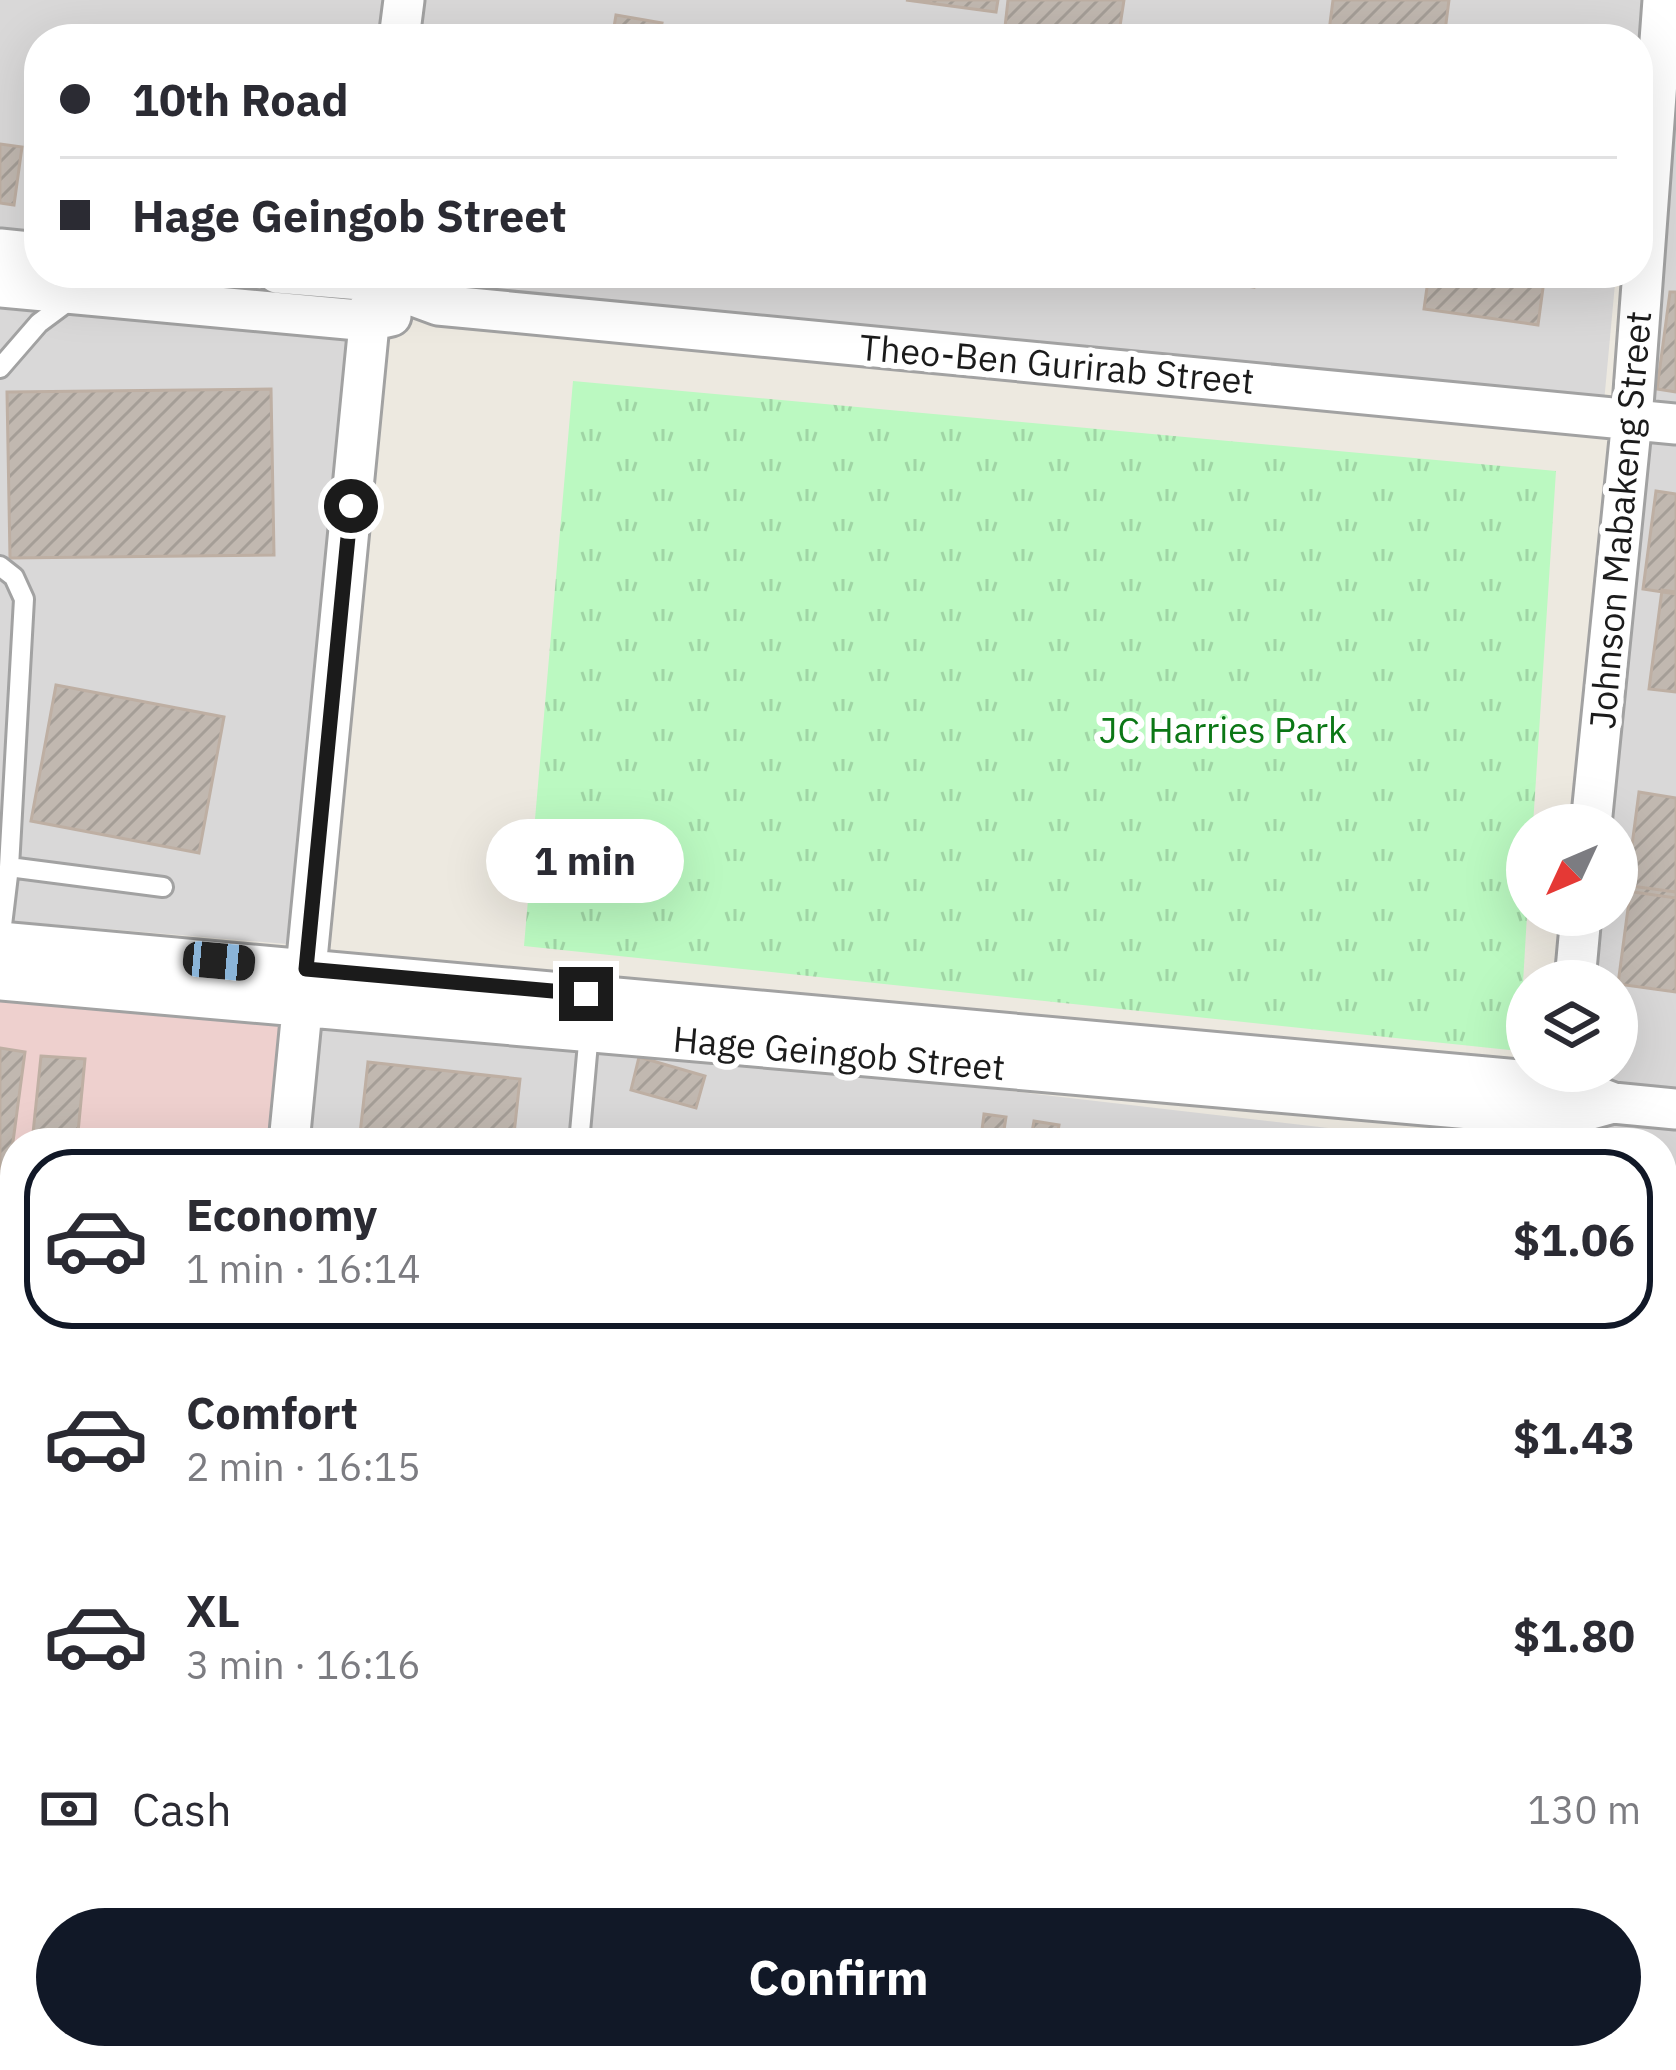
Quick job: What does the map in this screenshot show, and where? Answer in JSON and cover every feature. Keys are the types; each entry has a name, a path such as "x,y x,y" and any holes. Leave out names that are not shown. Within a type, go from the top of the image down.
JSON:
{"street":[{"name":"Johnson Mabakeng Street","path":"1653,144 1664,0"},
{"name":"Theo-Ben Gurirab Street","path":"0,286 369,321 437,305"},
{"path":"290,1128 372,288"},
{"name":"Theo-Ben Gurirab Street","path":"398,288 437,305 1676,424"},
{"name":"Johnson Mabakeng Street","path":"1593,804 1642,288"},
{"name":"Hage Geingob Street","path":"0,942 589,1031 1676,1109"},
{"name":"Hage Geingob Street","path":"0,980 304,988 1563,1104"}],"lane":[{"path":"0,368 39,323 78,294"},
{"path":"0,566 14,578 24,599 9,867 0,942"},
{"path":"9,867 163,887"},
{"path":"580,1128 589,1031"}],"shaded area":[{"path":"0,0 386,0 383,24 24,24 24,234 0,232"},
{"path":"424,0 1641,0 1639,24 422,24"},
{"path":"1676,83 1676,1128 1583,1128 1587,1092 1638,1092 1638,960 1598,960 1600,936 1638,936 1638,804 1612,804"},
{"path":"447,288 1615,288 1603,413"},
{"path":"0,307 348,340 287,944 0,920"},
{"path":"0,992 313,1019 303,1128 0,1128"},
{"path":"313,1019 579,1041 1329,1128 303,1128"}],"green space":[{"name":"JC Harries Park","path":"573,381 1556,471 1534,804 1506,804 1506,936 1526,936 1524,960 1506,960 1506,1050 524,946"}],"building":[{"path":"906,0 998,0 996,12"},
{"path":"1008,0 1124,0 1120,24 1005,24"},
{"path":"1333,0 1449,0 1446,24 1330,24"},
{"path":"616,15 662,23 662,24 614,24"},
{"path":"0,144 22,147 14,205 0,203"},
{"path":"1427,288 1543,288 1538,325 1424,309"},
{"path":"1670,292 1676,292 1676,392 1657,389"},
{"path":"271,389 274,555 10,558 7,392"},
{"path":"1656,491 1676,494 1676,594 1643,589"},
{"path":"1662,590 1676,592 1676,692 1649,689"},
{"path":"56,685 224,717 199,853 31,821"},
{"path":"1639,792 1676,798 1676,898 1638,893"},
{"path":"1638,887 1676,892 1676,992 1638,987 1638,960 1621,960 1624,936 1638,936"},
{"path":"0,1048 25,1052 15,1128 0,1128"},
{"path":"41,1056 85,1059 78,1128 34,1128"},
{"path":"639,1057 705,1076 696,1108 631,1090"},
{"path":"368,1062 520,1079 515,1128 361,1128"},
{"path":"984,1114 1006,1117 1004,1128 982,1128"},
{"path":"1034,1121 1059,1125 1058,1128 1033,1128"}],"route":[{"path":"351,506 306,969 586,994"}]}
